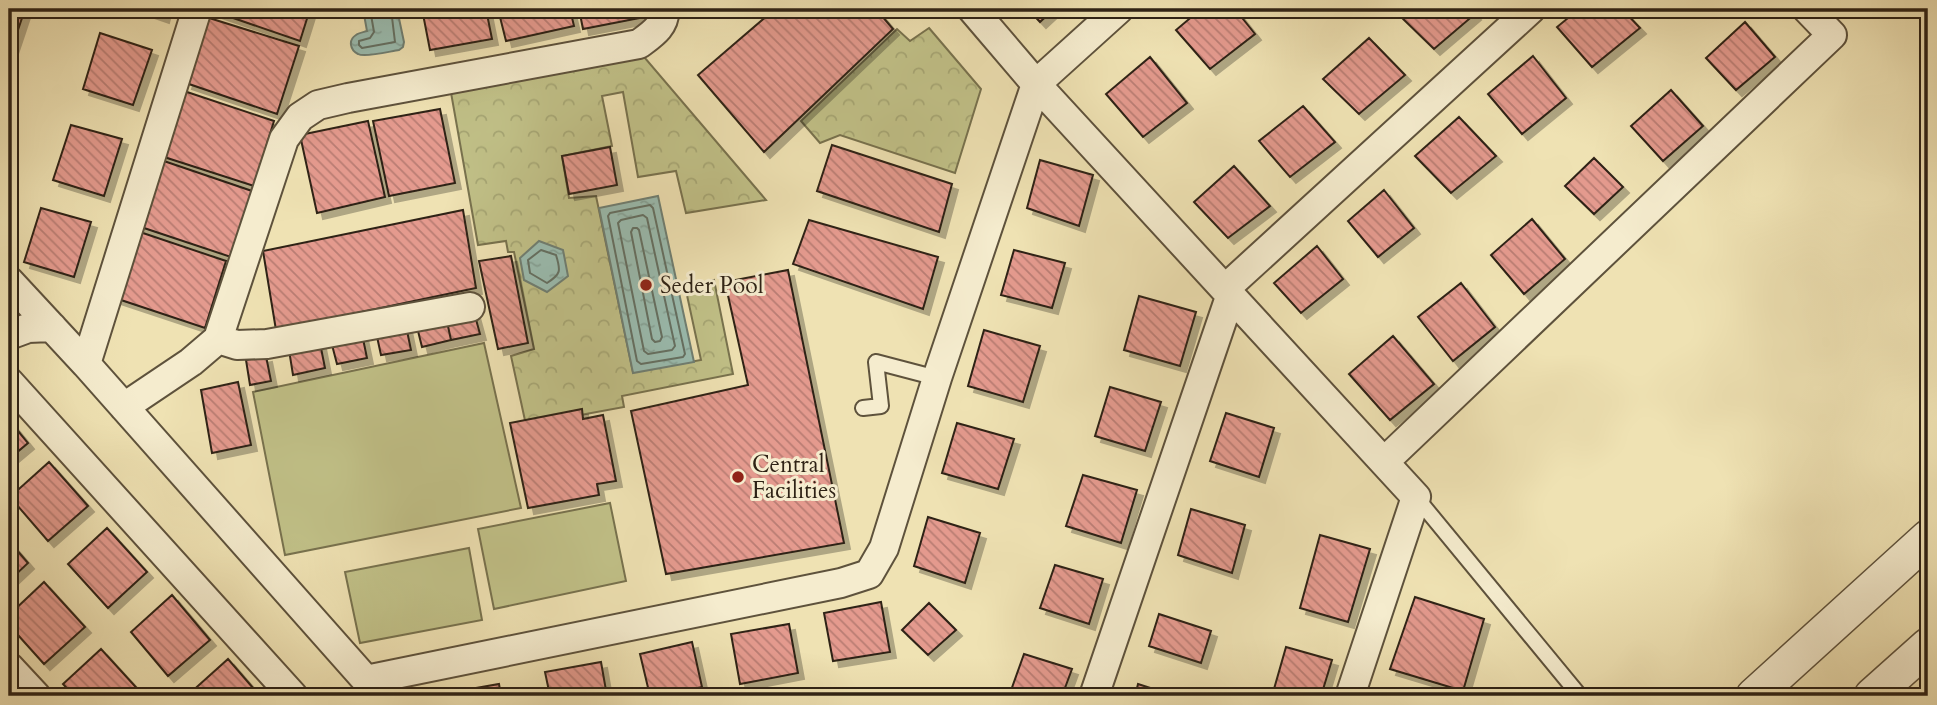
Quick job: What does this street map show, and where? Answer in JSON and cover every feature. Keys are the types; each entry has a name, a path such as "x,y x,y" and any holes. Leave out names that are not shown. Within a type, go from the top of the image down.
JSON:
{"street":[{"path":"86,364 197,9"},
{"path":"124,407 191,362 218,339 284,139 300,117 318,105 348,98 639,44 655,32 665,15 664,9"},
{"path":"972,9 1036,84 1416,497 1350,696"},
{"path":"10,285 86,364 374,688 841,583 869,574 884,548 937,378 1036,84 1119,9"},
{"path":"1094,696 1228,291 1531,9"},
{"path":"1385,461 1832,36 1807,9"},
{"path":"218,339 237,345 267,344 470,307"},
{"path":"9,335 28,328 52,327"},
{"path":"9,382 293,696"},
{"path":"1754,696 1928,538"},
{"path":"1872,696 1928,646"},
{"path":"9,667 36,696"}],"lane":[{"path":"863,408 881,406 876,362 937,378"},
{"path":"1416,497 1580,696"}],"green space":[{"path":"929,28 981,89 955,173 840,135 820,143 801,121 897,29 910,41"},
{"path":"582,58 645,58 766,200 686,213 676,171 638,177 623,92 602,96 612,146 562,156 569,198 596,196 633,372 701,360 685,286 714,280 733,374 622,396 624,407 526,425 511,356 534,349 514,252 508,252 506,241 478,245 450,87"},
{"path":"484,343 521,508 285,555 253,392"},
{"path":"610,503 626,581 494,609 478,529"},
{"path":"469,548 482,620 360,643 345,572"}],"water":[{"path":"363,9 397,9 403,47 372,55 355,52 351,45 352,40 357,34 367,31"},
{"name":"Seder Pool","path":"658,196 694,362 633,373 599,208"},
{"path":"539,241 563,250 568,276 547,292 524,280 520,258"}],"building":[{"path":"9,9 25,9 9,57"},
{"path":"140,9 165,9 163,17"},
{"path":"211,9 310,9 300,41"},
{"path":"422,9 486,9 492,39 430,50"},
{"path":"498,9 570,9 574,26 506,41"},
{"path":"579,9 648,9 650,16 583,29"},
{"path":"775,9 876,9 893,29 764,152 698,75"},
{"path":"1028,9 1054,9 1040,22"},
{"path":"1201,9 1235,9 1255,34 1210,69 1176,30"},
{"path":"1403,9 1470,9 1475,14 1434,49 1398,14"},
{"path":"1579,9 1622,9 1640,28 1592,67 1557,27"},
{"path":"206,17 299,46 277,114 186,83"},
{"path":"1745,22 1775,57 1736,90 1706,58"},
{"path":"100,33 152,50 133,105 83,89"},
{"path":"1369,38 1405,75 1359,114 1323,79"},
{"path":"1533,56 1566,98 1522,134 1488,94"},
{"path":"1150,57 1187,103 1143,137 1106,94"},
{"path":"181,90 274,121 254,186 161,156"},
{"path":"1671,90 1703,126 1663,161 1631,126"},
{"path":"1303,106 1335,142 1290,177 1259,141"},
{"path":"440,109 455,183 389,196 373,121"},
{"path":"1459,117 1496,156 1451,193 1415,156"},
{"path":"368,121 385,197 317,213 300,135"},
{"path":"71,125 122,139 104,196 53,180"},
{"path":"832,145 952,184 939,232 817,191"},
{"path":"610,147 617,185 569,194 562,156"},
{"path":"1594,158 1623,187 1594,214 1565,186"},
{"path":"158,159 252,191 231,257 138,226"},
{"path":"1040,160 1093,175 1079,226 1027,208"},
{"path":"1234,166 1270,206 1228,238 1194,202"},
{"path":"1384,190 1414,228 1378,257 1348,221"},
{"path":"41,208 91,222 74,277 24,262"},
{"path":"463,210 476,288 276,330 263,251"},
{"path":"1532,219 1565,259 1524,294 1491,255"},
{"path":"809,220 938,257 923,309 793,264"},
{"path":"134,230 226,261 205,328 115,298"},
{"path":"1317,246 1343,279 1301,313 1274,283"},
{"path":"1014,250 1065,263 1052,308 1001,295"},
{"path":"511,256 528,343 498,349 479,261"},
{"name":"Central Facilities","path":"788,270 844,543 666,574 631,411 748,385 725,282"},
{"path":"1461,283 1495,327 1453,361 1418,317"},
{"path":"1139,296 1196,312 1180,366 1124,350"},
{"path":"474,312 480,334 451,340 446,317"},
{"path":"446,317 451,340 422,347 416,323"},
{"path":"406,326 411,350 381,355 376,332"},
{"path":"984,330 1040,346 1023,402 968,386"},
{"path":"362,334 367,358 337,364 331,341"},
{"path":"1393,336 1434,384 1390,420 1349,374"},
{"path":"320,343 325,368 293,375 289,350"},
{"path":"266,356 271,381 250,385 246,360"},
{"path":"238,382 251,445 212,453 201,390"},
{"path":"1110,387 1161,402 1145,451 1095,436"},
{"path":"582,409 583,419 603,415 616,481 597,484 599,495 528,508 510,423"},
{"path":"1226,413 1274,428 1259,477 1210,461"},
{"path":"9,420 28,443 9,459"},
{"path":"957,423 1014,439 998,489 942,473"},
{"path":"49,462 88,506 48,541 10,497"},
{"path":"1083,475 1137,490 1121,543 1066,526"},
{"path":"1191,509 1245,525 1232,573 1178,555"},
{"path":"928,517 980,533 965,583 914,566"},
{"path":"107,528 147,572 108,608 68,564"},
{"path":"1320,535 1370,549 1348,622 1300,608"},
{"path":"9,541 28,563 9,581"},
{"path":"1055,565 1103,579 1089,624 1040,608"},
{"path":"44,582 85,627 44,664 9,625 9,615"},
{"path":"172,595 210,640 168,676 131,632"},
{"path":"1415,597 1484,619 1463,691 1390,669"},
{"path":"881,602 890,652 833,661 824,613"},
{"path":"929,603 956,630 928,655 902,630"},
{"path":"1159,614 1211,631 1201,663 1149,646"},
{"path":"789,624 798,673 740,684 731,634"},
{"path":"692,642 702,687 664,696 650,696 640,654"},
{"path":"1286,647 1332,660 1321,696 1272,696"},
{"path":"101,649 144,696 74,696 63,684"},
{"path":"1024,654 1072,669 1062,696 1009,696"},
{"path":"228,659 260,696 189,694"},
{"path":"601,662 607,696 550,696 545,672"},
{"path":"499,684 501,696 454,696 453,692"},
{"path":"1138,684 1175,696 1135,696"}],"place":[{"name":"Seder Pool","path":"646,285"},
{"name":"Central Facilities","path":"738,477"}]}
